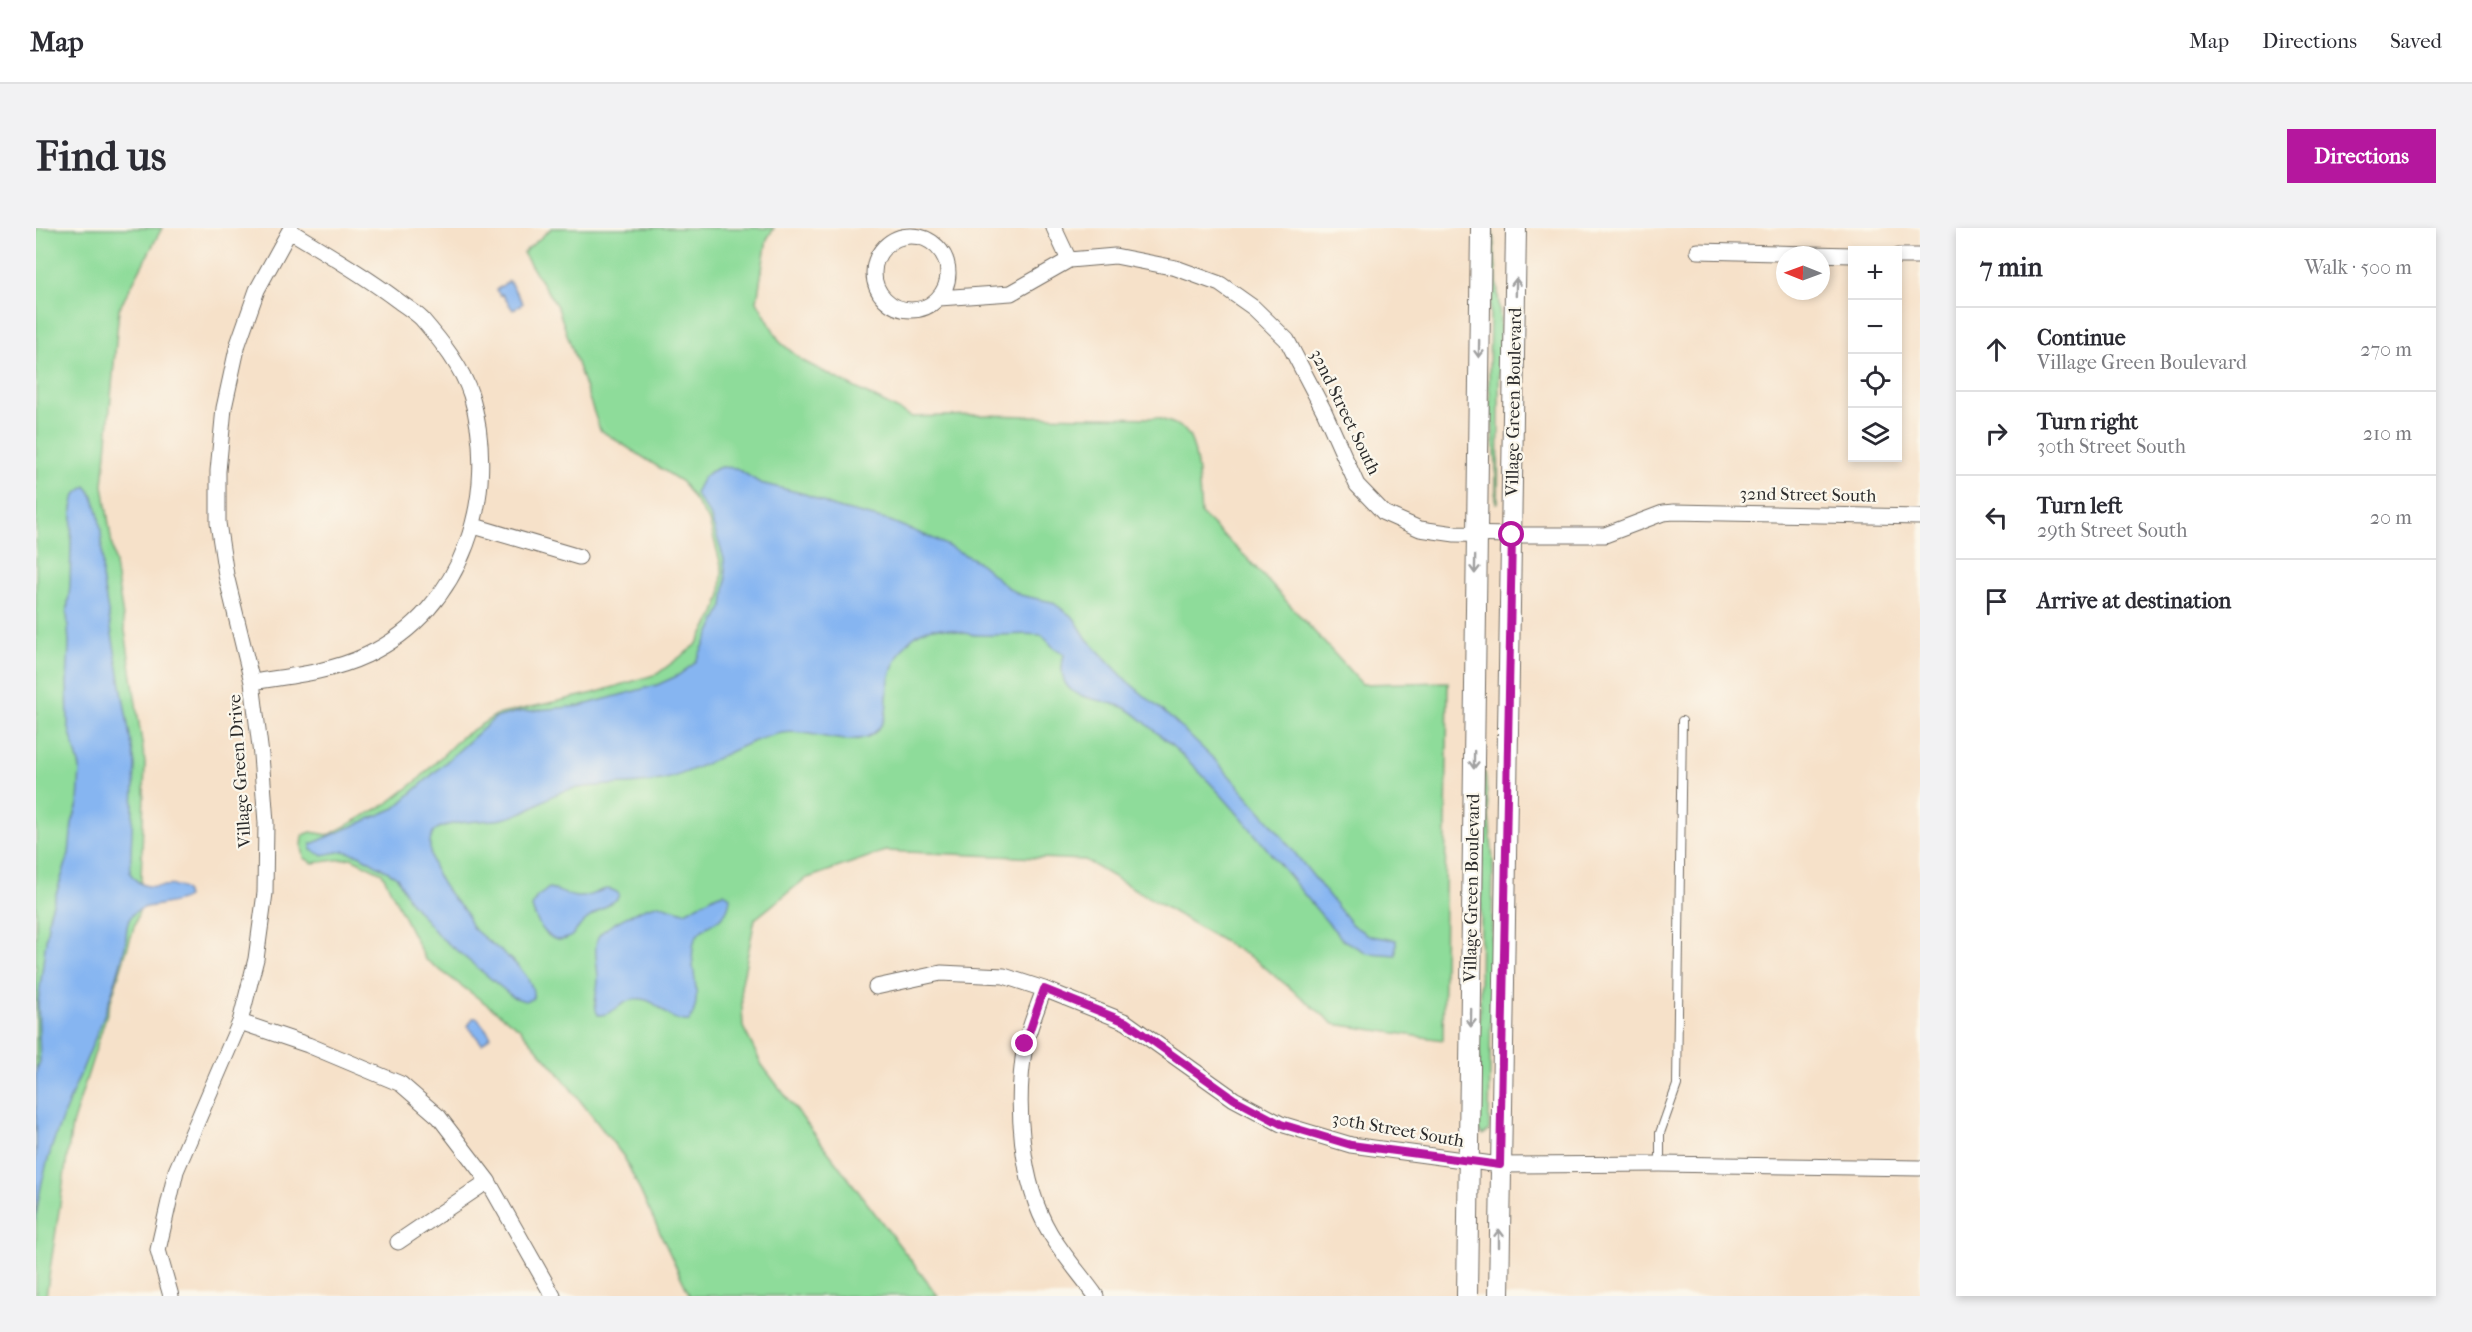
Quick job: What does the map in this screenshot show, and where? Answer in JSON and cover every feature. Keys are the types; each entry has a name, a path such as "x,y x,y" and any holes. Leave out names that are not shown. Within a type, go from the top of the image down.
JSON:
{"street":[{"path":"1054,228 1069,260"},
{"name":"Village Green Boulevard","path":"1467,1296 1481,228"},
{"name":"Village Green Boulevard","path":"1499,1296 1516,228"},
{"path":"252,682 318,671 338,665 367,655 404,632 438,597 458,565 474,526 481,485 481,440 470,393 449,354 420,317 377,285 291,230"},
{"name":"Village Green Drive","path":"171,1296 158,1250 176,1171 240,1022 256,959 265,893 266,823 252,682 226,575 218,523 218,471 224,408 238,344 257,291 291,230"},
{"name":"32nd Street South","path":"939,298 946,287 948,269 942,252 933,243 922,237 910,235 887,244 879,253 874,265 873,277 877,289 894,307 906,310 918,310 930,306 939,298 1011,293 1069,260 1115,256 1176,268 1220,284 1254,308 1287,340 1324,411 1357,485 1384,513 1420,529 1476,535 1605,535 1663,513 1674,512 1920,517"},
{"path":"1698,251 1848,255"},
{"path":"1902,256 1920,256"},
{"path":"474,526 579,557"},
{"name":"30th Street South","path":"876,987 941,973 1004,976 1044,989 1126,1022 1234,1099 1281,1124 1351,1145 1470,1163 1500,1165 1660,1164 1920,1168"},
{"path":"1044,989 1025,1044 1019,1101 1023,1146 1034,1193 1049,1232 1096,1296"},
{"path":"240,1022 309,1045 401,1084 439,1117 488,1181 553,1296"},
{"path":"398,1242 488,1181"}],"lane":[{"path":"1660,1164 1660,1133 1677,1085 1682,721"}],"green space":[{"path":"36,228 162,228 119,309 103,485 145,763 140,908 72,1125 46,1296 36,1296"},
{"path":"552,228 774,228 767,239 757,301 780,342 803,361 912,417 974,415 1158,418 1181,427 1187,433 1194,449 1201,514 1247,558 1362,684 1448,682 1443,1040 1334,1024 1257,961 1085,860 885,851 805,879 755,919 741,987 743,1027 762,1065 938,1296 690,1296 624,1157 557,1071 519,1028 425,959 382,873 351,858 313,863 304,858 302,847 303,835 311,832 329,835 388,803 418,780 460,738 496,715 594,693 657,674 696,645 715,613 721,594 722,569 709,521 682,482 600,430 558,308 523,253"},
{"path":"1491,233 1493,233 1500,318 1498,503 1496,503 1496,464 1489,383"},
{"path":"1483,772 1485,773 1493,861 1489,1130 1483,1135 1478,1130"}],"water":[{"path":"509,281 523,303 513,310 502,294 500,295 496,290"},
{"path":"721,467 736,468 760,483 805,494 834,507 890,521 934,539 977,561 1020,595 1052,602 1074,618 1087,639 1127,681 1173,720 1219,764 1271,823 1352,925 1370,936 1396,940 1396,955 1367,953 1343,940 1231,806 1183,756 1129,710 1089,698 1070,689 1064,681 1062,670 1064,654 1042,635 978,635 933,628 916,635 902,649 893,667 888,685 884,720 876,731 867,737 846,740 803,733 782,733 755,741 676,776 638,783 572,789 554,795 530,809 502,819 454,824 437,829 430,841 430,849 434,866 442,882 466,913 474,929 521,969 532,989 533,999 525,1001 513,997 439,936 409,900 397,877 359,855 344,851 322,855 311,850 311,844 395,808 495,718 518,712 580,706 657,685 677,676 695,663 723,606 726,581 724,559 710,515 695,494 704,477"},
{"path":"86,486 92,494 99,516 102,577 135,765 130,873 143,885 178,887 185,890 187,897 136,911 130,919 111,995 56,1133 40,1190 36,1220 36,1070 40,1062 38,1003 49,916 69,854 72,823 78,804 80,768 68,725 67,612 72,508 75,495"},
{"path":"549,888 578,897 609,889 619,894 617,899 594,914 570,937 563,940 550,937 545,932 532,907 536,898"},
{"path":"724,893 730,897 725,913 702,930 694,942 692,952 696,1002 689,1021 675,1019 654,1004 642,999 630,1000 609,1012 598,1015 595,1006 598,979 596,947 598,937 602,932 645,908 659,905 685,912"},
{"path":"473,1018 477,1018 491,1036 482,1044 468,1026"}],"route":[{"path":"1025,1044 1044,989 1126,1022 1234,1099 1281,1124 1351,1145 1470,1163 1500,1165 1512,535"}]}
